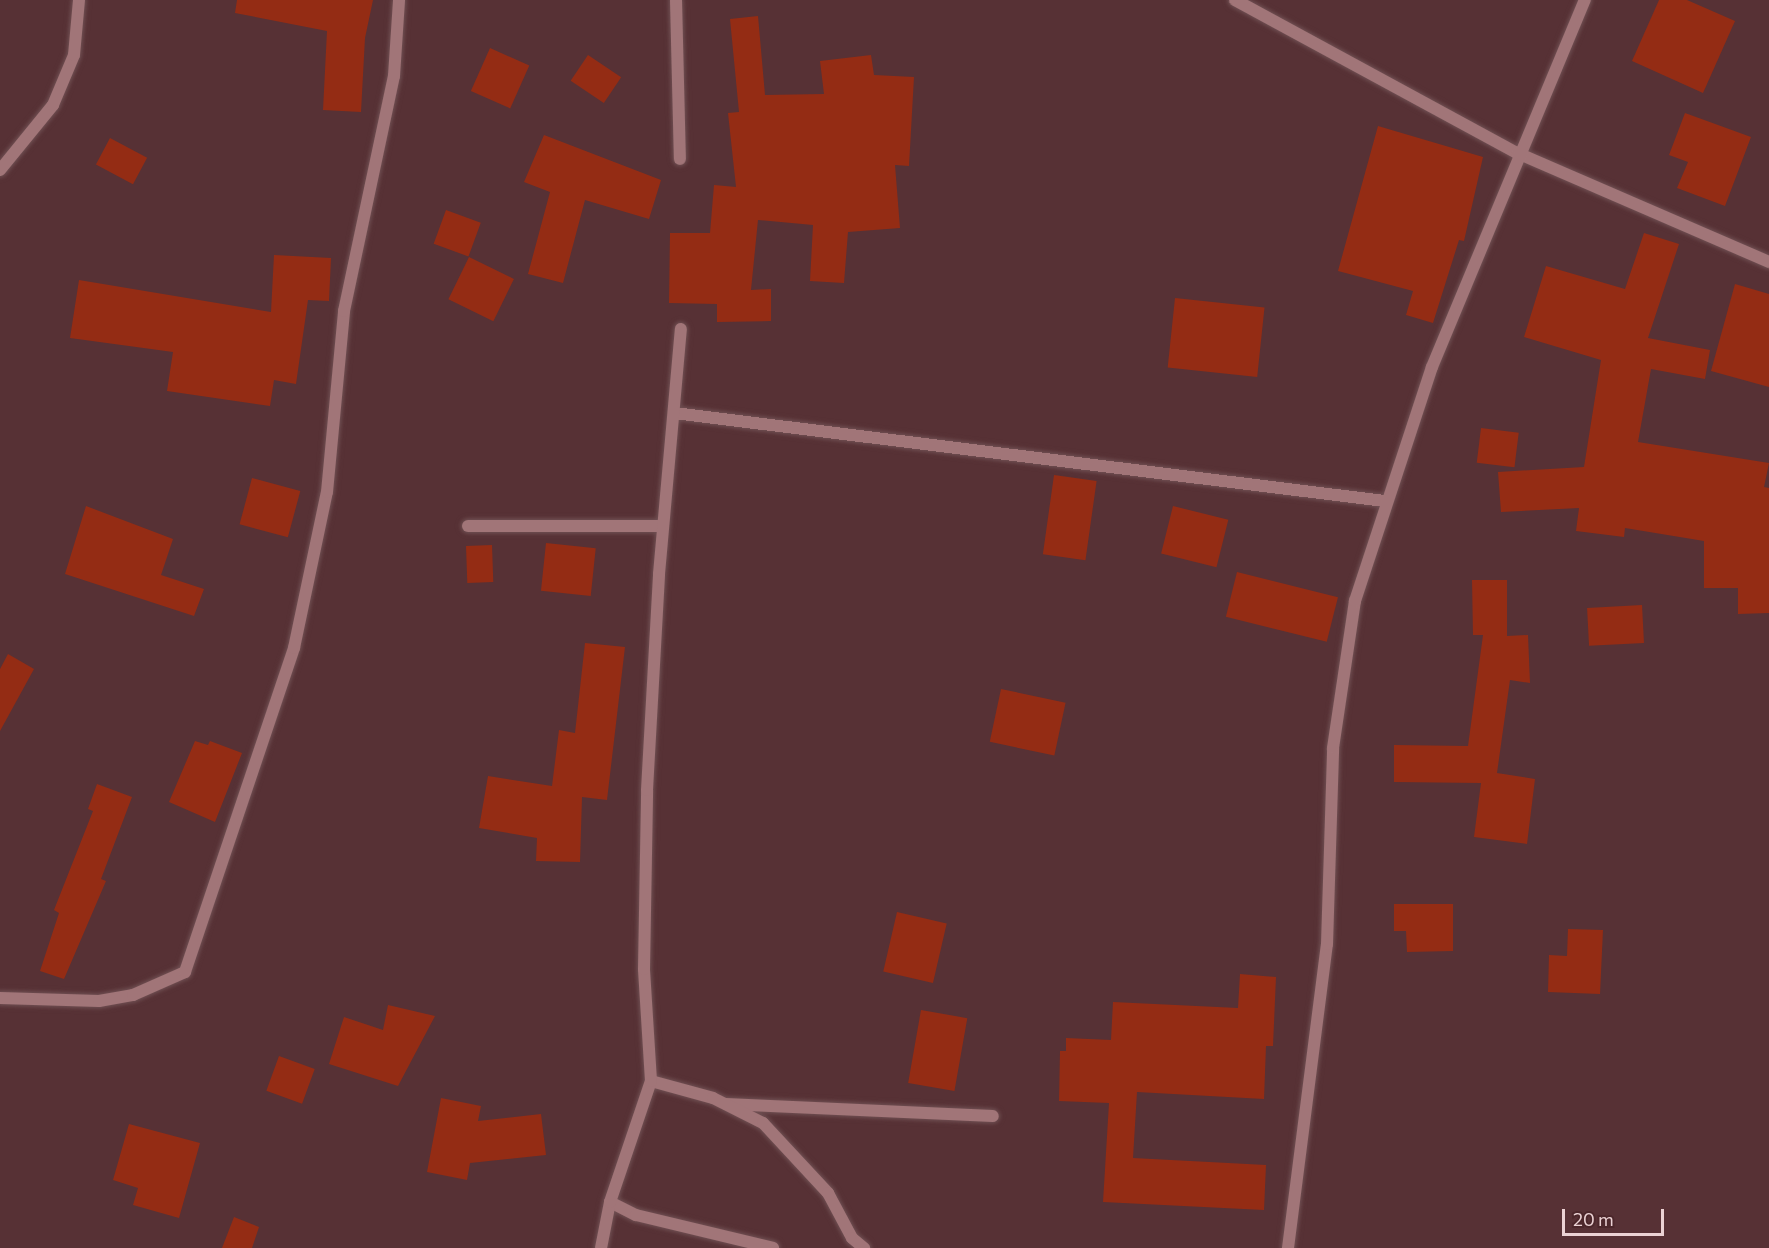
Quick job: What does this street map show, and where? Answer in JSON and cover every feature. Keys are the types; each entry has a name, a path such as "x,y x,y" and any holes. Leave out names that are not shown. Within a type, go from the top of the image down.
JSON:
{"street":[{"path":"0,170 53,105 74,55 79,0"},
{"path":"0,999 99,1001 133,995 185,972 294,648 327,492 344,311 394,76 399,0"},
{"path":"676,0 680,159"},
{"path":"1235,0 1517,153 1769,262"},
{"path":"1288,1248 1327,944 1333,748 1355,601 1385,501 1432,367 1517,153 1585,0"},
{"path":"601,1248 610,1202 651,1081 644,969 646,802 663,526 681,329"},
{"path":"674,412 1385,501"},
{"path":"468,526 663,526"},
{"path":"651,1081 725,1104 763,1124 792,1152 828,1193 852,1238 864,1248"},
{"path":"725,1104 993,1116"},
{"path":"610,1202 636,1215 773,1248"}],"building":[{"path":"237,0 373,0 365,38 361,112 323,110 327,31 235,13"},
{"path":"1659,0 1687,0 1735,21 1703,93 1632,61"},
{"path":"758,16 765,95 824,94 820,61 871,55 874,75 914,77 909,166 895,165 900,228 848,232 844,283 810,281 813,225 758,220 751,290 771,289 771,321 717,322 717,304 669,303 670,233 710,233 714,185 736,187 728,113 739,112 730,19"},
{"path":"490,48 529,65 510,108 471,91"},
{"path":"588,55 621,77 604,103 571,81"},
{"path":"1685,113 1751,137 1725,206 1677,188 1688,162 1669,155"},
{"path":"1378,126 1483,157 1464,241 1459,240 1433,323 1406,315 1413,291 1338,271"},
{"path":"544,135 661,180 649,219 585,200 563,283 528,274 550,192 524,182"},
{"path":"110,138 147,158 133,184 96,164"},
{"path":"446,210 481,223 468,256 434,244"},
{"path":"1644,233 1679,244 1648,338 1710,350 1705,379 1651,369 1638,442 1769,463 1764,487 1769,488 1769,613 1738,614 1738,588 1704,588 1704,541 1625,528 1624,537 1576,531 1579,508 1501,512 1498,472 1584,467 1601,360 1524,337 1546,266 1625,289"},
{"path":"274,255 331,258 329,301 308,300 296,384 274,380 270,406 167,391 173,352 70,338 79,280 271,312"},
{"path":"469,257 514,279 493,321 448,299"},
{"path":"1735,284 1769,294 1769,387 1711,371"},
{"path":"1175,298 1265,307 1257,377 1168,368"},
{"path":"1481,428 1519,433 1514,467 1477,463"},
{"path":"1054,475 1097,481 1085,560 1043,554"},
{"path":"252,478 300,491 288,537 240,524"},
{"path":"86,506 173,539 161,575 204,589 194,616 65,574"},
{"path":"1173,506 1228,520 1216,567 1161,554"},
{"path":"546,543 596,548 591,596 541,591"},
{"path":"492,545 493,582 467,583 466,546"},
{"path":"1237,572 1338,597 1327,642 1226,617"},
{"path":"1472,580 1507,580 1507,636 1528,635 1530,683 1510,680 1497,773 1535,779 1527,844 1474,837 1481,783 1394,782 1394,745 1468,746 1483,635 1473,635"},
{"path":"1642,605 1644,643 1589,646 1587,608"},
{"path":"585,643 625,647 607,800 582,797 580,862 536,861 537,838 479,828 488,776 552,786 559,730 575,733"},
{"path":"8,654 34,669 0,731 0,669"},
{"path":"1001,689 1066,703 1054,756 990,742"},
{"path":"195,741 208,745 210,741 242,753 215,822 169,802"},
{"path":"97,784 132,797 101,879 106,881 64,979 40,971 59,913 54,910 93,811 88,809"},
{"path":"1394,904 1453,904 1453,951 1407,952 1406,931 1394,931"},
{"path":"897,912 947,923 933,983 883,971"},
{"path":"1568,929 1603,930 1600,994 1548,992 1549,955 1567,956"},
{"path":"1240,974 1276,977 1273,1046 1266,1046 1264,1099 1137,1092 1133,1158 1266,1165 1264,1210 1103,1202 1109,1103 1059,1101 1060,1051 1066,1051 1066,1038 1111,1040 1113,1002 1238,1008"},
{"path":"388,1005 435,1016 398,1086 329,1064 344,1017 383,1030"},
{"path":"921,1010 967,1018 954,1091 908,1083"},
{"path":"279,1056 315,1069 302,1104 266,1091"},
{"path":"441,1098 481,1106 478,1121 541,1114 546,1155 470,1163 467,1180 427,1172"},
{"path":"129,1124 200,1143 179,1218 133,1205 138,1188 113,1180"},
{"path":"234,1217 259,1227 252,1248 222,1248"}]}
